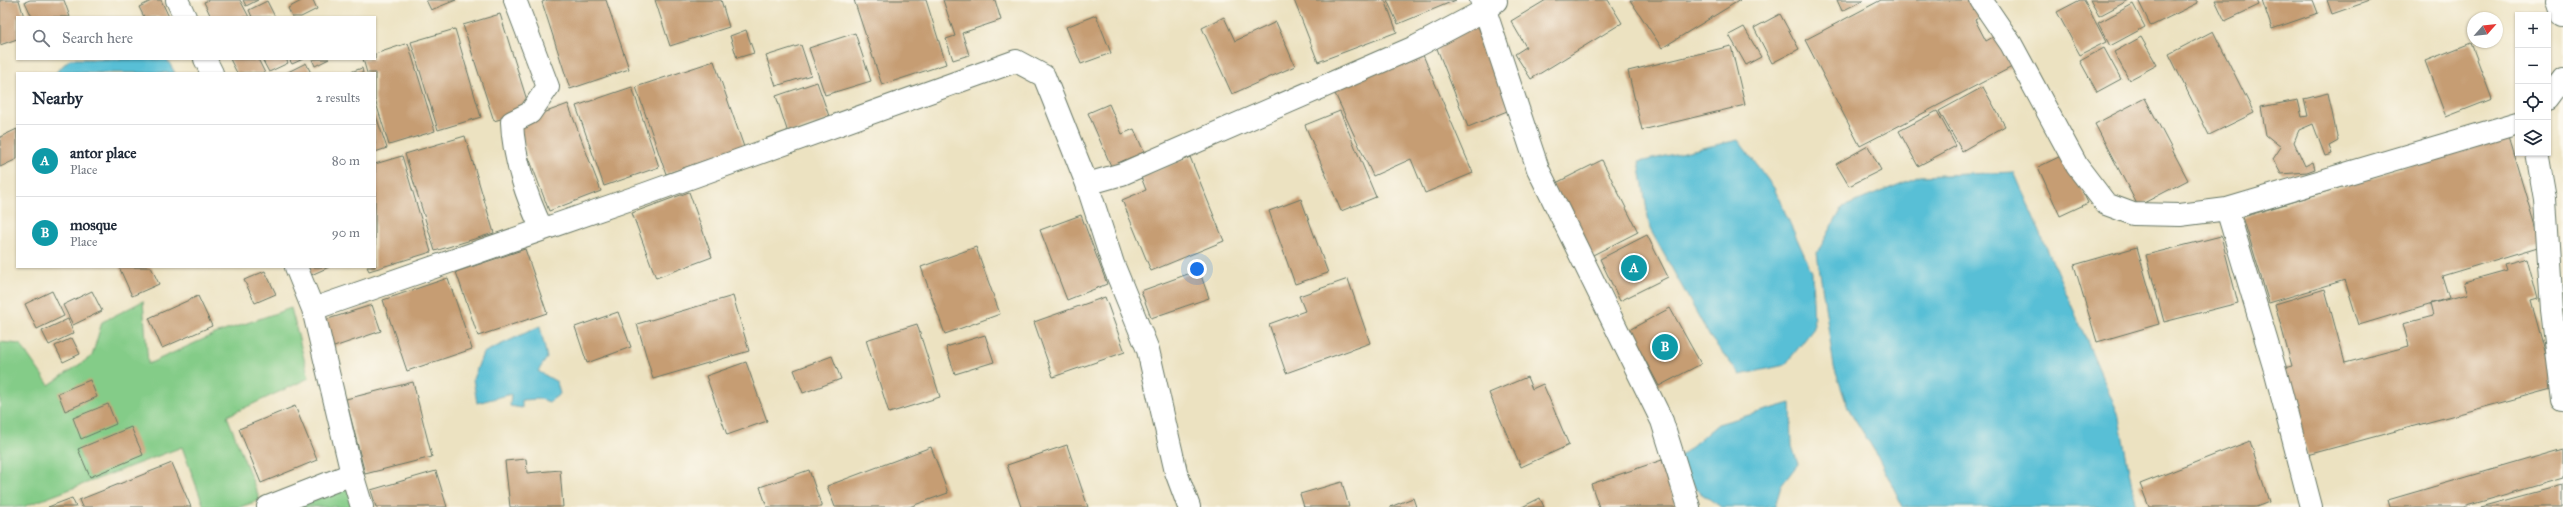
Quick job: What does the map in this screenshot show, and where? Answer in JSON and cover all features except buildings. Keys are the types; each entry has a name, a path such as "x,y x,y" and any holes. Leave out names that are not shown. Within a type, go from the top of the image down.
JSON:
{"street":[{"path":"176,0 184,16"},
{"path":"515,0 548,88 530,113 512,122 513,146 542,229"},
{"path":"1981,0 2011,44 2077,166 2106,204 2133,214 2180,215 2227,209 2515,124"},
{"path":"2558,0 2563,15"},
{"path":"1087,184 1122,174 1417,46 1488,3 1538,169 1662,421 1689,507"},
{"path":"206,60 212,72"},
{"path":"313,309 1016,61 1044,76 1087,184 1112,264 1148,350 1176,472 1189,507"},
{"path":"2551,95 2563,79"},
{"path":"2538,156 2545,199 2559,338 2563,401"},
{"path":"2227,209 2276,373 2311,507"},
{"path":"296,268 313,309 352,474 362,507"},
{"path":"268,507 352,474"}],"green space":[{"path":"143,301 148,364 215,334 291,308 309,378 227,416 260,500 240,507 204,507 182,447 23,507 0,507 0,342 20,344 49,385 92,356 102,322"},
{"path":"352,474 363,507 268,507"}],"water":[{"path":"69,60 168,60 174,72 56,72"},
{"path":"1738,140 1774,188 1812,272 1814,328 1785,365 1740,375 1710,337 1650,229 1639,162"},
{"path":"2014,172 2118,413 2136,507 1903,507 1877,455 1848,408 1834,367 1817,253 1843,207 1920,176"},
{"path":"540,326 547,358 538,371 557,382 560,394 549,402 541,399 522,400 522,408 510,406 511,394 477,403 473,379 483,353"},
{"path":"1791,403 1792,446 1798,464 1781,486 1775,507 1721,507 1699,492 1674,461 1718,424"}],"place":[{"name":"antor place","path":"1634,268"},
{"name":"mosque","path":"1665,347"}]}
